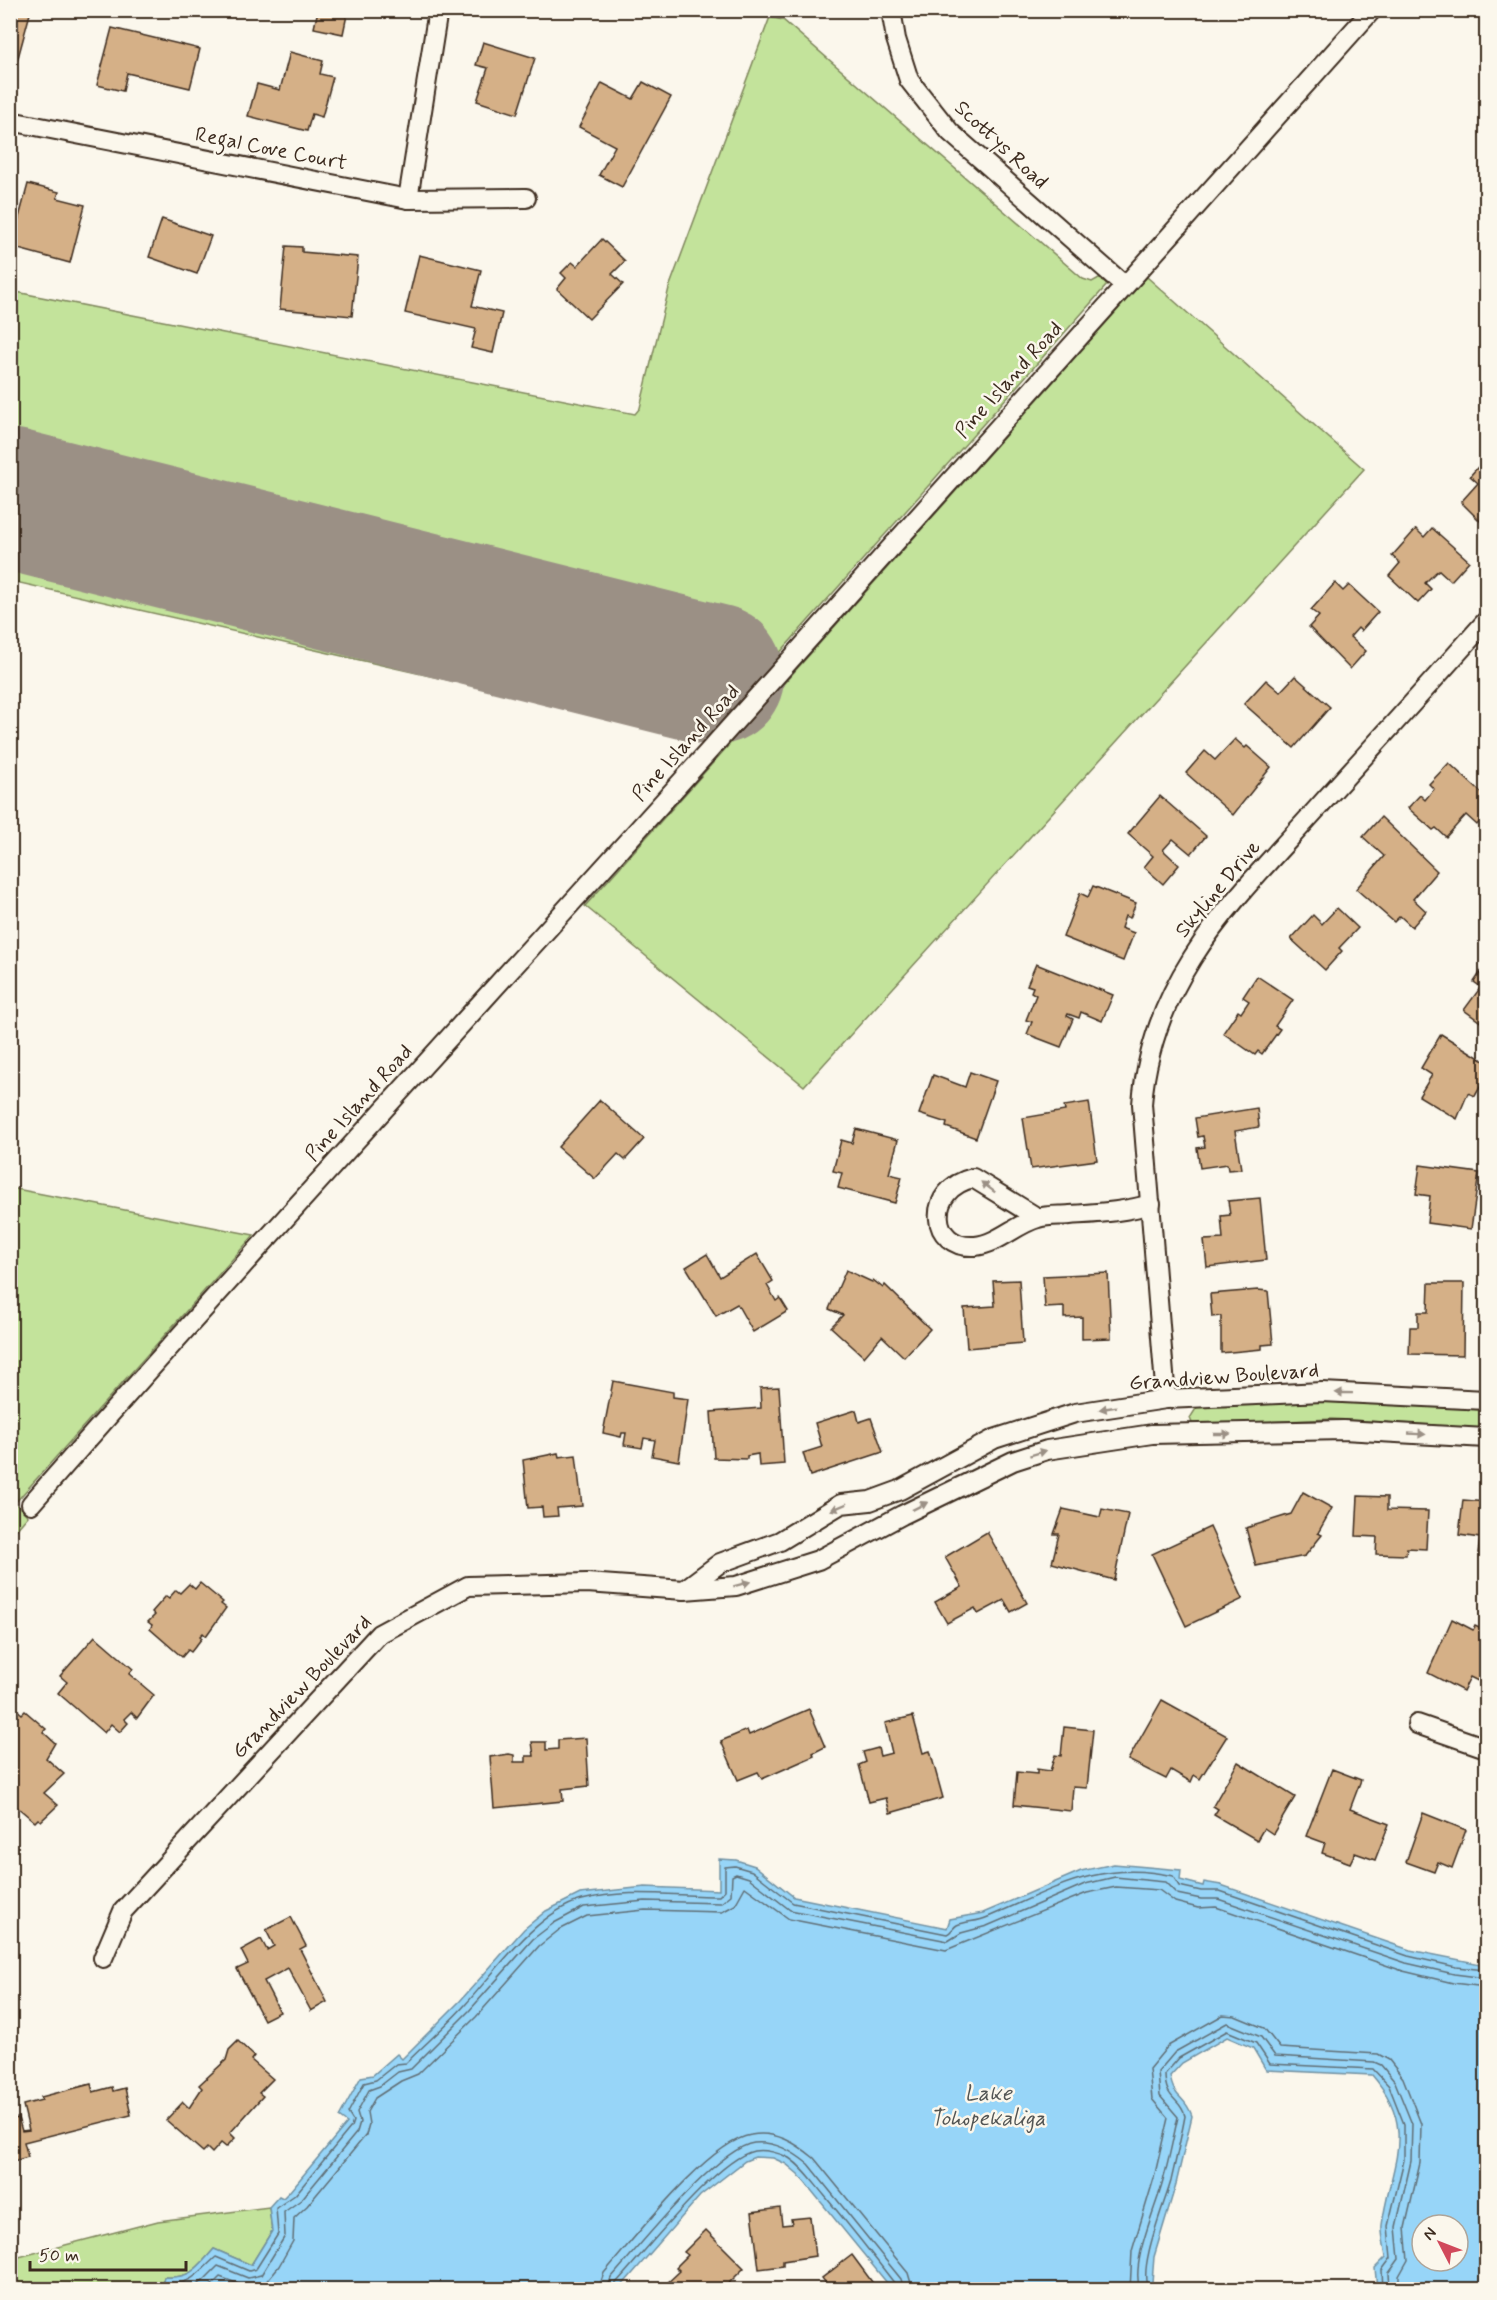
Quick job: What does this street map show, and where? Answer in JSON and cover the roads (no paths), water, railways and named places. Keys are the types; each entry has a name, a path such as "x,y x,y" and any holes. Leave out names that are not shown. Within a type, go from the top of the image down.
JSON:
{"street":[{"path":"408,200 438,10"},
{"name":"Scottys Road","path":"891,10 896,39 909,80 950,132 1124,285"},
{"name":"Pine Island Road","path":"30,1504 161,1355 675,789 1372,10"},
{"name":"Regal Cove Court","path":"10,121 408,200 526,198"},
{"name":"Skyline Drive","path":"1166,1399 1142,1104 1144,1070 1154,1034 1177,981 1214,924 1486,621"},
{"path":"1038,1218 973,1178 951,1187 941,1200 938,1217 940,1227 953,1240 976,1246 988,1243 1038,1218 1127,1211 1151,1204"},
{"name":"Grandview Boulevard","path":"684,1590 720,1563 780,1541 841,1504 870,1501 900,1490 968,1451 994,1439 1075,1413 1166,1399 1322,1392 1486,1400"},
{"name":"Grandview Boulevard","path":"103,1958 123,1911 379,1634 468,1586 587,1583 684,1590 736,1586 818,1560 983,1474 1047,1450 1164,1434 1343,1430 1486,1438"},
{"path":"1417,1724 1486,1748"}],"water":[{"name":"Lake Tohopekaliga","path":"719,1859 736,1860 755,1866 794,1897 947,1928 950,1919 983,1913 1081,1871 1114,1864 1181,1870 1180,1880 1203,1886 1204,1882 1221,1885 1410,1950 1486,1965 1486,2289 1377,2289 1375,2268 1386,2257 1382,2225 1398,2148 1395,2113 1386,2094 1372,2075 1266,2070 1253,2048 1227,2037 1182,2063 1170,2076 1174,2089 1192,2116 1176,2184 1154,2257 1152,2282 1157,2289 892,2289 798,2174 786,2164 773,2158 755,2157 745,2161 700,2196 619,2289 161,2289 164,2277 181,2276 193,2271 214,2249 251,2265 272,2231 269,2207 279,2196 283,2198 290,2191 347,2123 339,2117 361,2077 373,2075 397,2054 402,2059 460,2001 524,1929 546,1911 580,1894 645,1887 719,1890"}]}
